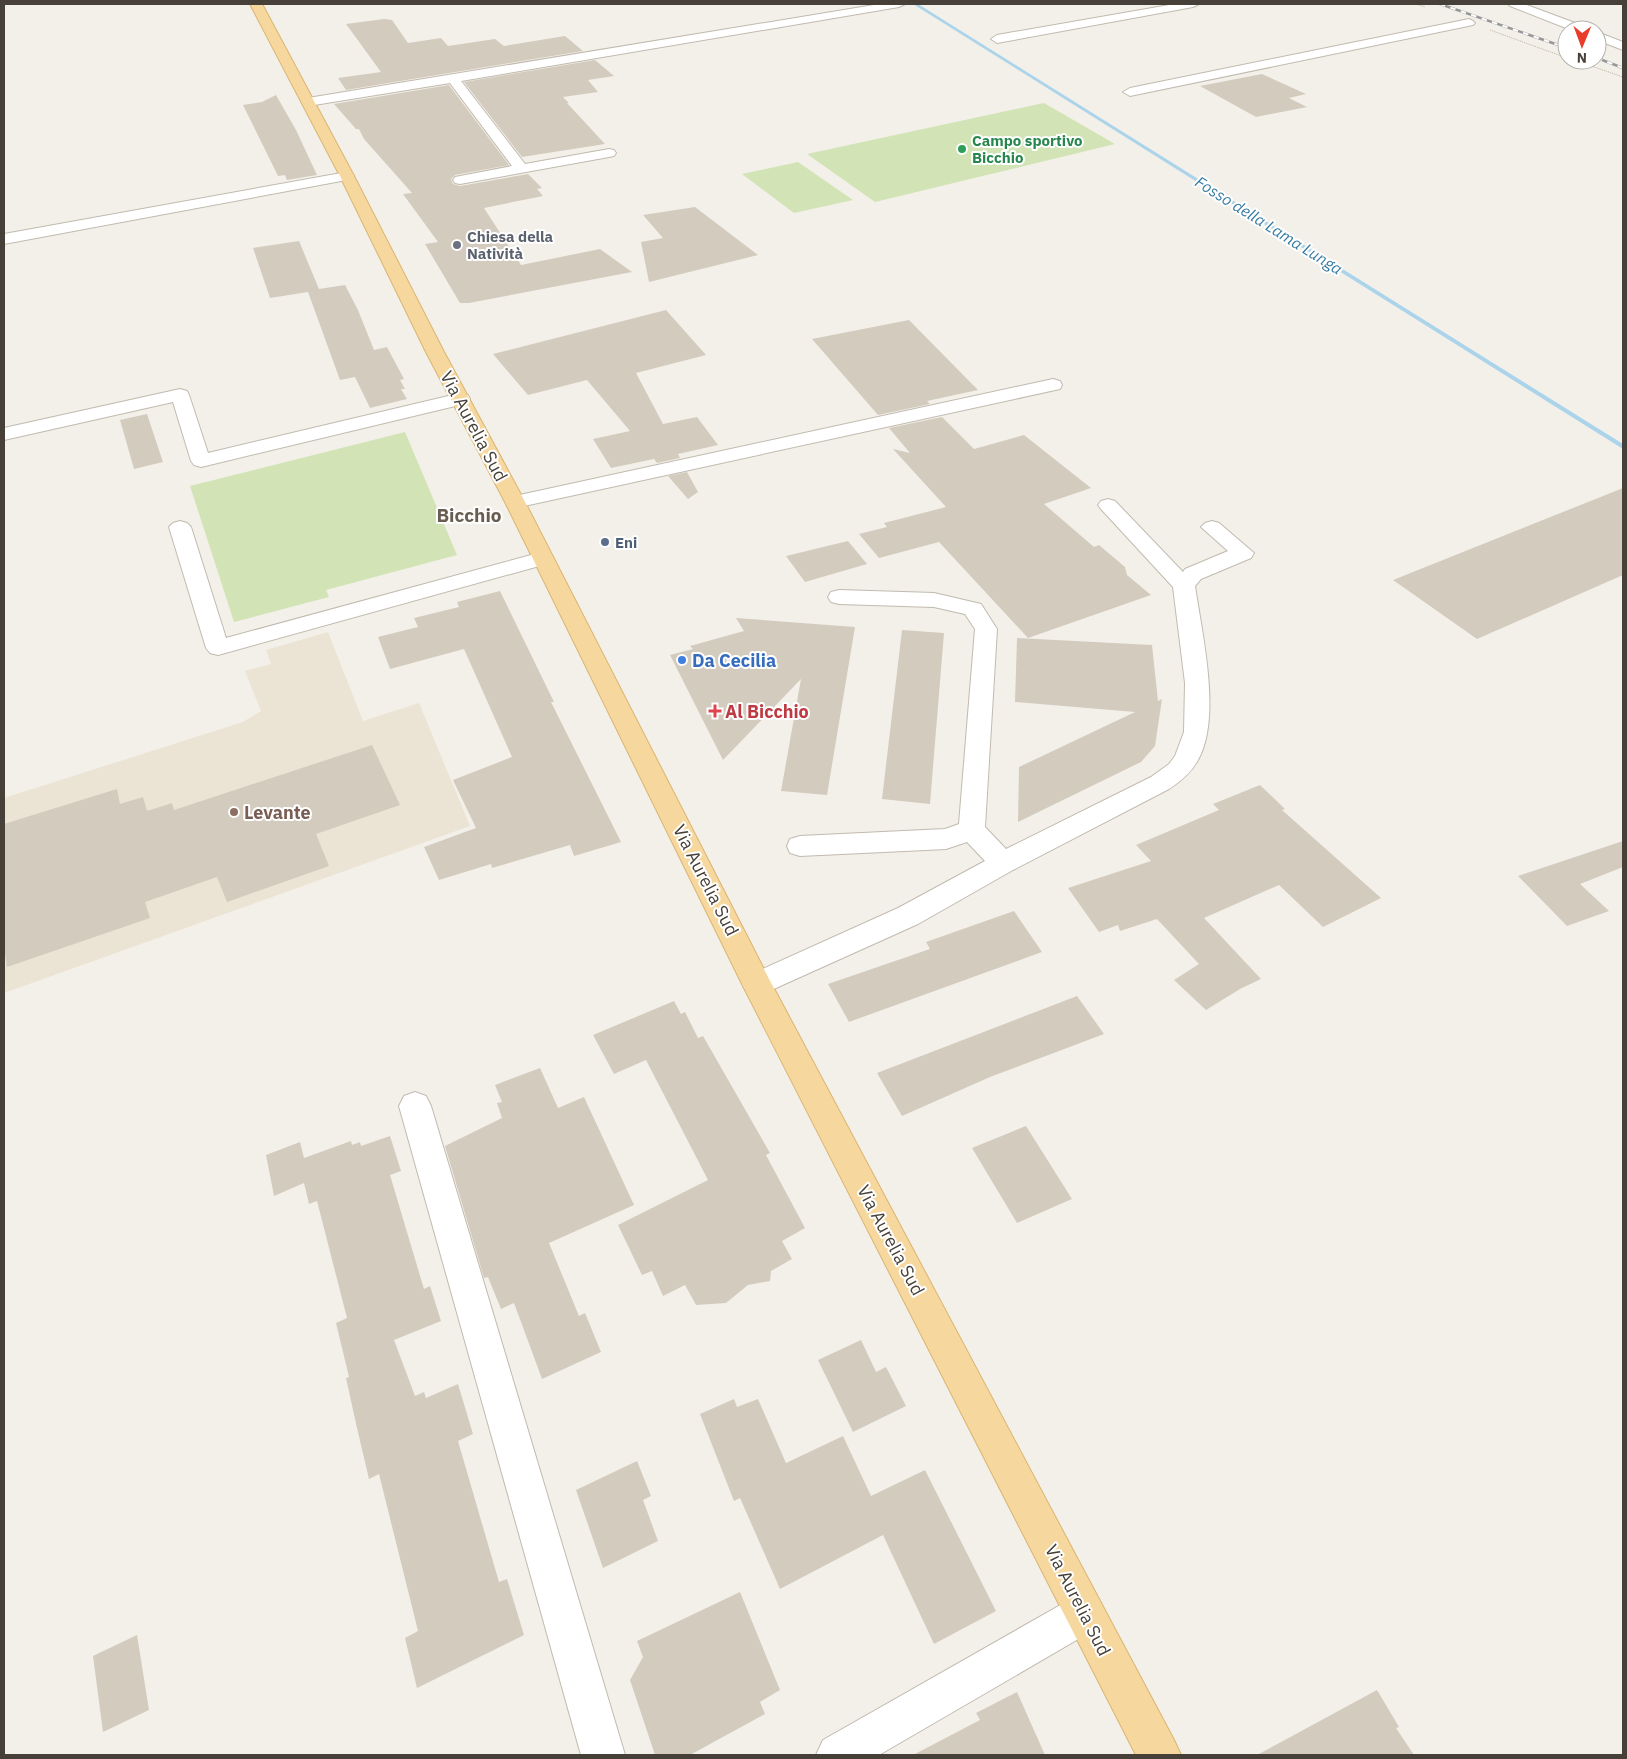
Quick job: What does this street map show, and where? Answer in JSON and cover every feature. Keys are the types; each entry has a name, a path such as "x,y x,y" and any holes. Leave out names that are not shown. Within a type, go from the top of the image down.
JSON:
{"main road":[{"name":"Via Aurelia Sud","path":"256,4 515,502 757,984 1158,1755"}],"street":[{"path":"308,102 899,4"},
{"path":"997,39 1194,4"},
{"path":"1514,4 1557,20"},
{"path":"1130,92 1469,23"},
{"path":"1607,40 1623,46"},
{"path":"453,79 522,169"},
{"path":"460,180 609,153"},
{"path":"4,239 347,176"},
{"path":"515,502 1052,385"},
{"path":"4,434 180,395 201,461 461,400"},
{"path":"757,984 908,916 1160,783 1178,770 1187,758 1196,732 1197,700 1184,586 1108,505"},
{"path":"180,527 218,648 542,558"},
{"path":"1184,586 1193,574 1243,553 1212,527"},
{"path":"839,597 934,600 973,609 986,629 972,830 1004,864"},
{"path":"800,846 946,839 972,830"},
{"path":"415,1106 603,1755"},
{"path":"838,1755 1085,1613"}],"path":[{"path":"1601,70 1623,78"}],"shaded area":[{"name":"Levante","path":"328,632 363,721 419,703 470,826 4,993 4,798 243,722 261,711 245,671 271,664 266,650"}],"green space":[{"name":"Campo sportivo Bicchio","path":"1044,103 1115,144 875,202 807,154"},
{"path":"798,162 853,200 794,213 742,174"},
{"path":"405,432 457,555 326,590 329,597 234,622 190,486"}],"building":[{"path":"384,19 392,20 408,43 441,38 448,46 495,39 504,46 565,36 583,51 346,90 338,78 381,72 346,24"},
{"path":"595,60 614,76 588,80 598,92 563,97 605,144 522,157 464,82"},
{"path":"1262,74 1306,94 1289,98 1307,107 1256,117 1200,86"},
{"path":"449,85 509,165 455,175 451,179 453,184 460,186 528,174 542,188 537,189 543,196 484,208 521,265 600,249 632,272 469,303 460,303 425,244 438,242 403,194 412,193 364,139 359,129 356,129 334,104"},
{"path":"276,95 296,130 317,175 287,180 285,175 278,176 243,105 262,102"},
{"path":"695,207 758,255 649,282 641,242 663,238 643,215"},
{"path":"299,241 319,289 345,285 358,310 374,350 387,347 404,379 400,380 405,389 401,389 407,399 370,408 355,377 340,380 308,292 270,298 253,248"},
{"path":"666,310 706,355 636,373 663,424 697,417 718,445 678,454 680,458 657,463 654,459 611,468 593,439 630,431 587,380 528,395 493,354"},
{"path":"909,320 978,390 927,401 930,404 878,415 812,339"},
{"path":"147,414 163,462 134,469 120,420"},
{"path":"942,417 974,449 1024,435 1091,488 1044,504 1094,547 1099,545 1125,567 1127,575 1151,595 1028,638 939,542 879,558 859,534 887,527 884,523 946,507 893,449 910,453 889,428"},
{"path":"687,472 698,492 688,499 668,476"},
{"path":"1623,488 1623,575 1477,639 1393,580"},
{"path":"848,541 867,564 805,582 786,556"},
{"path":"500,591 554,702 551,702 621,842 574,856 570,845 492,868 491,864 439,880 424,847 476,828 453,780 512,757 464,649 390,669 378,637 418,627 414,618 459,607 457,602"},
{"path":"736,618 855,627 827,795 781,791 801,679 723,760 670,655 693,649 690,646 744,631"},
{"path":"902,630 944,633 930,804 882,799"},
{"path":"1017,638 1152,645 1158,701 1162,699 1155,746 1141,762 1018,822 1019,767 1135,712 1015,702"},
{"path":"372,745 400,805 316,834 329,866 227,902 217,877 145,902 150,918 7,967 4,946 4,824 117,789 120,804 143,797 147,811 172,803 174,810"},
{"path":"1260,785 1285,809 1282,810 1381,898 1323,927 1279,885 1204,918 1261,979 1240,989 1206,1010 1174,980 1199,964 1157,919 1120,931 1118,925 1099,932 1068,888 1151,861 1136,845 1219,810 1213,804"},
{"path":"1623,841 1623,867 1580,884 1609,911 1567,926 1518,876"},
{"path":"1014,911 1042,952 849,1022 828,984 930,949 926,942"},
{"path":"1077,996 1104,1034 990,1077 902,1116 877,1073"},
{"path":"674,1001 681,1014 685,1012 698,1038 703,1036 770,1153 766,1155 805,1228 782,1241 792,1259 771,1271 770,1281 748,1285 726,1303 696,1305 685,1285 663,1296 652,1271 642,1275 618,1225 708,1180 646,1060 614,1074 593,1035"},
{"path":"540,1068 558,1108 584,1097 634,1205 549,1243 579,1316 585,1313 601,1352 542,1379 514,1303 501,1309 488,1277 484,1278 445,1146 502,1118 497,1103 502,1102 495,1085"},
{"path":"1026,1126 1072,1199 1017,1223 972,1148"},
{"path":"390,1136 401,1171 390,1175 424,1289 430,1286 441,1321 394,1340 415,1396 424,1392 426,1398 458,1384 473,1434 458,1441 499,1582 507,1579 524,1635 417,1688 405,1638 418,1631 379,1474 369,1479 357,1428 346,1378 349,1377 336,1323 347,1318 317,1201 309,1204 304,1183 274,1196 266,1155 300,1142 304,1158 351,1141 352,1145 360,1142 361,1146"},
{"path":"861,1340 876,1372 886,1367 906,1406 853,1432 818,1360"},
{"path":"734,1399 737,1407 758,1399 786,1463 843,1436 871,1496 925,1470 996,1611 934,1644 883,1535 780,1589 740,1498 734,1501 700,1414"},
{"path":"637,1461 651,1496 643,1500 658,1541 603,1568 576,1490"},
{"path":"740,1592 780,1690 760,1702 765,1714 690,1755 655,1755 630,1680 643,1657 637,1641"},
{"path":"137,1635 149,1710 103,1732 93,1656"},
{"path":"1377,1690 1399,1727 1396,1728 1414,1755 1257,1755"},
{"path":"1017,1692 1045,1755 913,1755 980,1720 976,1713"}],"waterway":[{"name":"Fosso della Lama Lunga","path":"915,4 1623,447"}],"railway":[{"path":"1440,4 1557,45"},
{"path":"1607,62 1623,68"}],"place":[{"name":"Campo sportivo Bicchio","path":"962,149"},
{"name":"Chiesa della Natività","path":"457,245"},
{"name":"Eni","path":"605,542"},
{"name":"Da Cecilia","path":"682,660"},
{"name":"Al Bicchio","path":"715,711"},
{"name":"Levante","path":"234,812"}],"district":[{"name":"Bicchio","path":"469,515"}]}
